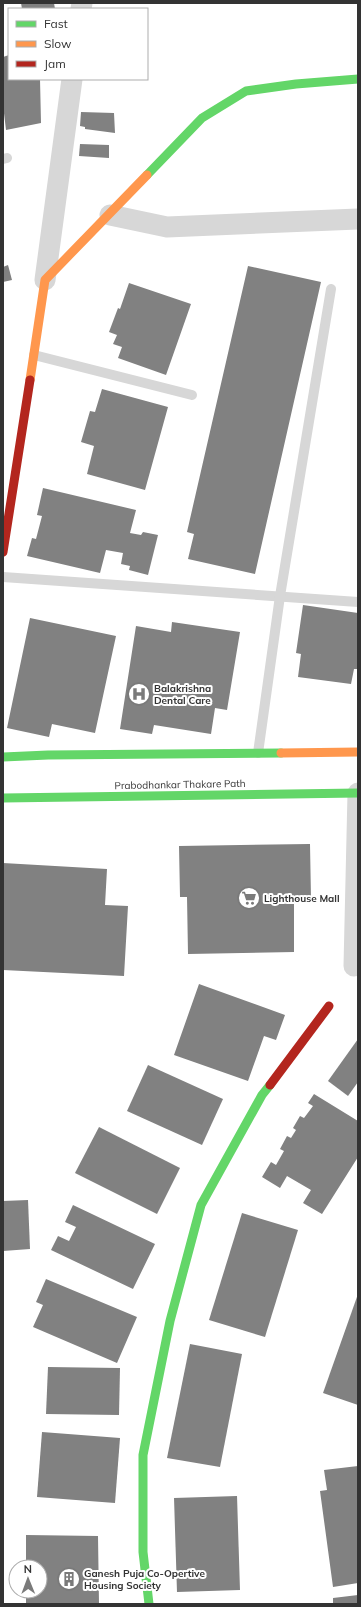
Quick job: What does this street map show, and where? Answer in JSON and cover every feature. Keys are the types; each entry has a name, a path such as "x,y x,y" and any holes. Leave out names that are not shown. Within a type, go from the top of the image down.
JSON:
{"street":[{"path":"45,280 110,215 202,118 246,92 296,84 358,79"},
{"path":"3,552 45,280 72,80"},
{"path":"110,215 167,227 358,219"},
{"path":"3,757 48,755 358,752"},
{"path":"354,966 358,793"},
{"name":"Prabodhankar Thakare Path","path":"3,798 358,793"},
{"path":"149,1604 143,1552 143,1455 170,1321 201,1205 262,1095 329,1006"}],"lane":[{"path":"258,753 280,596 331,289"},
{"path":"34,355 192,395"},
{"path":"3,577 358,602"}],"building":[{"path":"21,3 54,3 55,8 22,8"},
{"path":"8,55 8,80 40,80 41,123 6,130 3,105 3,57"},
{"path":"81,112 114,113 115,133 85,129 85,127 80,126"},
{"path":"80,144 109,145 109,158 79,156"},
{"path":"8,265 12,280 3,282 3,267"},
{"path":"248,266 321,282 255,574 188,559 194,534 187,532"},
{"path":"129,283 191,304 166,375 118,358 122,347 113,344 117,335 109,332 118,308 120,309"},
{"path":"102,389 168,407 145,490 87,474 94,446 81,442 90,411 95,412"},
{"path":"43,488 136,510 130,533 141,535 143,532 158,535 148,575 129,570 130,566 121,564 123,553 106,550 100,573 27,556 32,538 36,539 42,516 37,515"},
{"path":"303,605 358,613 358,669 354,669 351,684 298,677 301,654 296,653"},
{"path":"30,618 116,636 95,733 52,724 49,737 7,728"},
{"path":"172,622 240,632 227,710 215,708 211,734 154,725 152,734 120,729 136,626 171,632"},
{"name":"Lighthouse Mall","path":"310,844 311,899 294,900 294,952 188,954 187,897 180,897 179,846"},
{"path":"3,863 107,869 105,905 128,906 124,976 3,970"},
{"path":"199,984 285,1015 276,1040 264,1036 248,1081 174,1055"},
{"path":"358,1039 358,1082 348,1096 328,1081"},
{"path":"148,1065 223,1099 202,1145 127,1111"},
{"path":"314,1094 358,1121 358,1157 322,1214 303,1203 311,1190 287,1176 280,1188 262,1177 271,1162 276,1165 284,1151 280,1149 287,1136 291,1138 296,1130 293,1128 300,1116 304,1118 313,1106 308,1103"},
{"path":"99,1127 180,1168 157,1214 75,1173"},
{"path":"28,1200 30,1249 3,1251 3,1201"},
{"path":"73,1205 155,1244 133,1289 51,1250 58,1236 69,1241 76,1227 65,1222"},
{"path":"242,1213 298,1230 265,1337 209,1320"},
{"path":"46,1279 137,1317 117,1363 33,1327 43,1305 36,1302"},
{"path":"358,1294 358,1405 323,1393"},
{"path":"190,1344 242,1354 220,1467 167,1458"},
{"path":"48,1367 120,1368 119,1415 46,1414"},
{"path":"42,1432 120,1438 115,1503 37,1497"},
{"path":"358,1466 358,1583 333,1587 320,1491 327,1490 324,1470"},
{"path":"237,1496 240,1590 177,1592 174,1498"},
{"name":"Ganesh Puja Co-Opertive Housing Society","path":"26,1535 98,1536 99,1604 26,1604 26,1599 48,1599 48,1559 26,1559"},
{"path":"358,1595 358,1604 333,1604 333,1598"}],"traffic: fast":[{"path":"147,175 202,118 246,91 296,84 358,79"},
{"path":"3,757 48,755 281,753"},
{"path":"3,798 358,793"},
{"path":"149,1604 143,1552 143,1455 170,1321 201,1205 262,1095 270,1085"}],"traffic: slow":[{"path":"30,380 45,280 147,175"},
{"path":"281,753 358,752"}],"traffic: jam":[{"path":"3,552 30,380"},
{"path":"270,1085 329,1006"}],"place":[{"name":"Balakrishna Dental Care","path":"139,694"},
{"name":"Lighthouse Mall","path":"249,898"},
{"name":"Ganesh Puja Co-Opertive Housing Society","path":"69,1579"}]}
